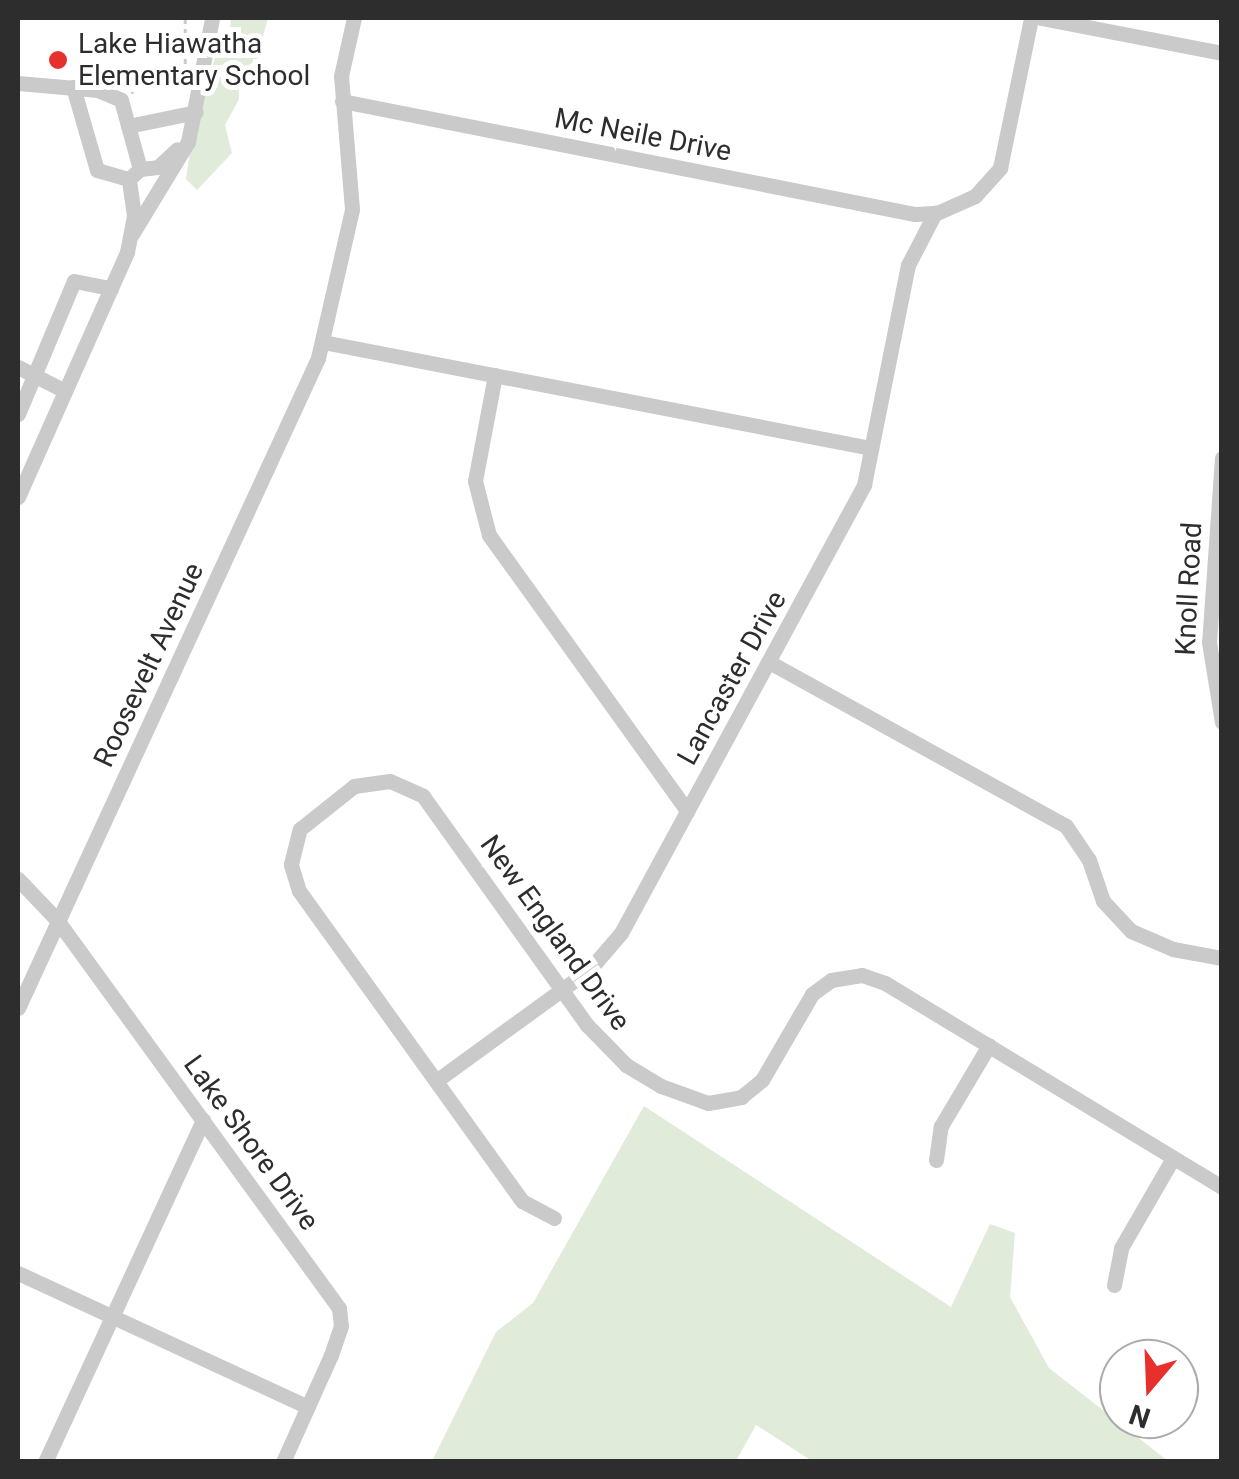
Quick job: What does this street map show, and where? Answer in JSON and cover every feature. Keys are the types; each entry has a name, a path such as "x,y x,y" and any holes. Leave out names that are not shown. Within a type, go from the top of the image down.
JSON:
{"street":[{"path":"18,497 132,234 192,130 212,18"},
{"name":"Roosevelt Avenue","path":"18,1008 323,342 352,209 342,101 344,52 354,18"},
{"path":"935,213 976,196 1000,168 1032,18"},
{"path":"1041,18 1222,53"},
{"path":"18,83 73,88 122,100 134,174 132,234"},
{"path":"73,88 97,170 134,174 168,160 192,130"},
{"name":"Mc Neile Drive","path":"342,101 935,213"},
{"path":"128,126 196,112"},
{"name":"Lancaster Drive","path":"436,1081 610,952 864,485 908,265 935,213"},
{"path":"18,414 74,281 111,288"},
{"path":"323,342 871,448"},
{"path":"18,367 65,391"},
{"path":"495,375 476,482 489,535 688,811"},
{"name":"Knoll Road","path":"1222,458 1209,642 1222,722"},
{"path":"769,662 1066,826 1089,860 1103,901 1131,931 1173,950 1222,958"},
{"name":"New England Drive","path":"554,1218 522,1201 298,891 293,846 313,814 362,782 390,781 417,792 562,990 626,1066 708,1103 732,1100 756,1086 806,1000 844,976 885,983 1222,1187"},
{"name":"Lake Shore Drive","path":"18,880 57,920 339,1308 341,1326 283,1462"},
{"path":"936,1160 941,1126 990,1045"},
{"path":"45,1462 203,1120"},
{"path":"1114,1285 1121,1248 1174,1158"},
{"path":"18,1272 308,1406"}],"path":[{"path":"185,18 181,51 188,90"}],"green space":[{"path":"231,18 268,18 257,59 238,74 239,99 225,125 232,153 197,190 186,179 190,151 217,50 228,51"},
{"path":"644,1106 951,1307 990,1224 1015,1233 1010,1297 1049,1368 1099,1407 1099,1439 1140,1439 1168,1461 812,1461 756,1425 736,1461 432,1461 496,1332 533,1303"}],"place":[{"name":"Lake Hiawatha Elementary School","path":"58,60"}]}
